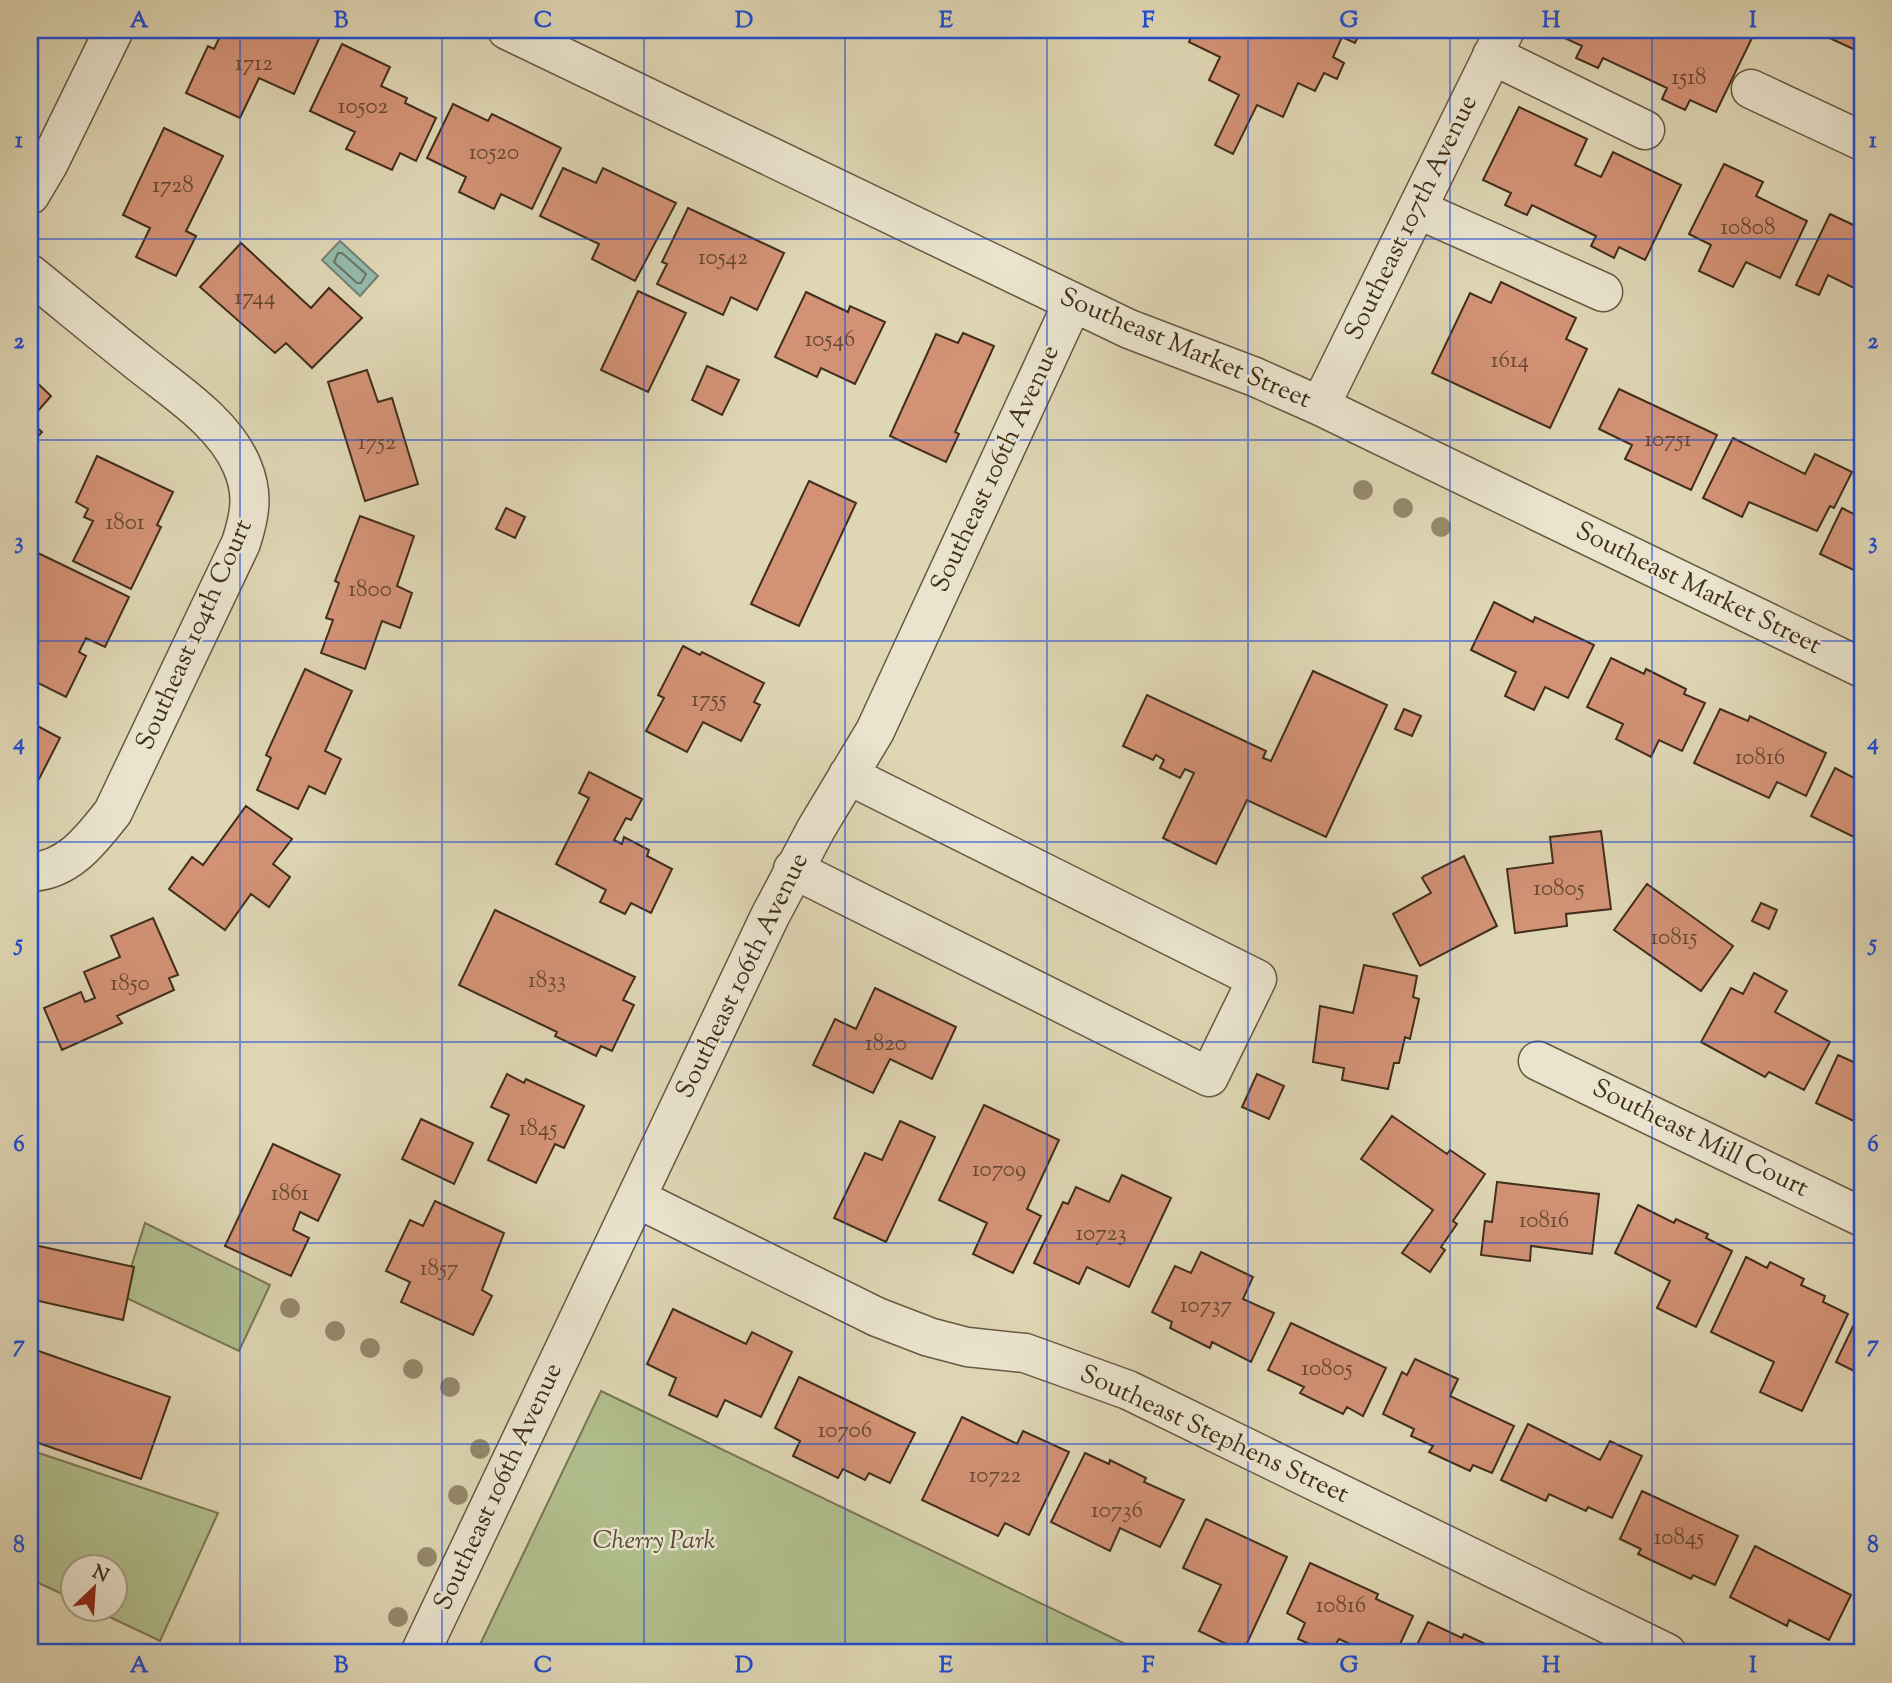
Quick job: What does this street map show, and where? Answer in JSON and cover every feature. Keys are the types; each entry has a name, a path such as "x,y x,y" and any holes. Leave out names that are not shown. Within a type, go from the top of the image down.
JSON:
{"street":[{"path":"30,195 50,163 114,30"},
{"name":"Southeast Market Street","path":"507,30 1129,329 1255,377 1320,406 1862,668"},
{"path":"1499,42 1645,130"},
{"name":"Southeast 107th Avenue","path":"1320,406 1499,42"},
{"path":"1751,89 1862,141"},
{"path":"1417,209 1603,292"},
{"name":"Southeast 104th Court","path":"30,274 199,411 227,441 241,464 249,484 252,510 241,543 113,812 85,847 50,872 30,872"},
{"name":"Southeast 106th Avenue","path":"420,1653 793,869 875,731 1073,302"},
{"path":"793,869 1209,1077 1258,979 848,775"},
{"name":"Southeast Mill Court","path":"1538,1061 1862,1217"},
{"name":"Southeast Stephens Street","path":"636,1198 877,1317 967,1347 1024,1353 1128,1390 1667,1653"}],"green space":[{"path":"145,1223 270,1285 239,1351 122,1296"},
{"name":"Cherry Park","path":"601,1391 1144,1653 476,1653"},
{"path":"30,1450 218,1513 160,1641 124,1624 130,1624 130,1554 60,1554 60,1593 30,1579"}],"water":[{"path":"340,241 378,276 360,296 322,260"}],"building":[{"path":"223,30 322,32 294,94 259,78 240,118 186,93 208,46 214,49"},
{"path":"1194,30 1361,30 1355,43 1342,37 1333,57 1344,63 1337,79 1324,73 1315,91 1298,83 1283,117 1257,105 1233,154 1215,145 1239,95 1209,80 1220,57 1189,42"},
{"path":"1556,30 1735,30 1752,38 1716,112 1690,100 1685,110 1662,99 1667,88 1603,58 1598,68 1576,58 1582,46 1554,33"},
{"path":"1812,30 1862,30 1862,53"},
{"path":"342,44 390,67 381,86 407,98 405,103 436,118 416,161 400,153 392,170 346,149 355,132 310,111"},
{"path":"453,104 488,121 492,114 561,148 532,209 501,194 494,209 459,192 466,177 427,158"},
{"path":"1519,107 1587,139 1575,165 1601,177 1613,152 1681,185 1645,260 1619,247 1614,258 1591,246 1596,236 1532,205 1527,215 1505,205 1511,193 1483,180"},
{"path":"164,128 223,156 186,231 196,236 176,276 136,257 150,228 123,215"},
{"path":"1724,164 1763,182 1756,196 1807,221 1780,278 1746,262 1733,287 1699,271 1711,245 1689,234"},
{"path":"563,168 596,183 603,168 676,203 635,281 592,259 599,244 540,216"},
{"path":"688,208 784,253 757,310 731,297 723,315 657,284 667,264 662,262"},
{"path":"1830,214 1862,229 1862,292 1828,275 1819,295 1796,285"},
{"path":"241,243 311,308 329,288 362,318 312,368 286,343 275,353 200,287"},
{"path":"1501,282 1576,318 1566,339 1587,349 1550,428 1432,373 1470,293 1491,303"},
{"path":"638,291 686,313 648,392 601,370"},
{"path":"806,292 848,312 850,306 885,322 855,384 821,368 817,377 775,357"},
{"path":"963,333 994,346 955,432 959,434 946,462 890,436 936,334 958,343"},
{"path":"707,366 739,380 722,415 692,400"},
{"path":"367,370 378,402 392,398 418,484 365,501 328,382"},
{"path":"30,376 51,396 30,420"},
{"path":"1619,389 1717,435 1691,490 1625,459 1632,445 1599,429"},
{"path":"30,421 42,432 30,445"},
{"path":"1733,438 1805,474 1815,454 1852,472 1834,508 1830,506 1817,531 1749,502 1742,517 1703,498"},
{"path":"97,456 173,492 157,525 161,527 131,589 73,561 93,521 84,517 88,509 76,502"},
{"path":"809,481 856,503 799,626 751,604"},
{"path":"506,508 525,517 515,538 496,529"},
{"path":"1842,508 1862,518 1862,574 1820,554"},
{"path":"360,516 414,536 397,586 412,593 400,628 382,621 365,669 321,653 333,620 326,618 339,583 335,581"},
{"path":"38,553 129,597 105,647 86,638 79,652 86,656 66,697 30,679 30,609 35,597 30,595 30,569"},
{"path":"1494,602 1533,622 1535,617 1594,645 1568,698 1545,687 1534,710 1505,696 1516,672 1471,650"},
{"path":"683,646 700,655 702,652 764,683 754,702 760,705 741,741 703,722 687,752 646,731 664,698 658,695"},
{"path":"1611,658 1644,674 1646,669 1686,689 1684,694 1705,703 1682,751 1659,740 1651,757 1616,739 1623,724 1587,707"},
{"path":"305,669 352,691 325,751 341,759 325,794 309,786 298,809 257,790 271,758 266,755"},
{"path":"1313,671 1387,705 1326,837 1247,800 1216,864 1163,838 1194,773 1185,769 1180,778 1160,768 1164,760 1156,755 1153,760 1123,746 1147,695 1266,751 1263,758 1271,761"},
{"path":"1404,709 1421,716 1412,736 1395,729"},
{"path":"1720,709 1748,721 1750,716 1826,753 1806,796 1777,782 1769,798 1694,763"},
{"path":"30,722 60,738 39,779 30,775"},
{"path":"1835,768 1862,782 1862,841 1811,816"},
{"path":"589,772 642,799 631,820 626,818 614,840 622,844 624,837 649,850 647,856 672,869 651,913 631,903 625,914 600,902 606,890 556,864 589,798 579,793"},
{"path":"246,806 292,839 273,864 290,877 269,907 251,894 225,930 169,889 192,857 203,865"},
{"path":"1601,831 1611,909 1566,914 1567,926 1515,933 1507,869 1553,863 1550,837"},
{"path":"1464,856 1497,926 1420,966 1393,914 1431,893 1422,878 1424,876"},
{"path":"1647,884 1733,946 1701,991 1614,930"},
{"path":"1761,903 1777,910 1769,929 1752,921"},
{"path":"495,910 635,977 623,1000 634,1005 612,1051 601,1046 596,1056 555,1036 557,1032 459,985"},
{"path":"153,918 178,975 169,978 174,990 117,1016 122,1023 62,1050 44,1008 81,992 85,1002 95,998 84,972 120,957 111,936"},
{"path":"1364,965 1417,976 1413,997 1419,999 1410,1039 1405,1037 1399,1063 1394,1063 1388,1089 1342,1080 1344,1068 1313,1062 1320,1006 1353,1013"},
{"path":"1754,973 1787,991 1775,1012 1830,1042 1804,1090 1769,1072 1765,1077 1701,1042 1731,988 1743,994"},
{"path":"875,988 956,1027 932,1079 890,1059 873,1093 813,1065 835,1019 856,1029"},
{"path":"1838,1055 1862,1066 1862,1125 1816,1103"},
{"path":"507,1074 524,1083 526,1079 584,1106 564,1148 555,1144 536,1183 488,1160 509,1115 491,1107"},
{"path":"1257,1074 1284,1086 1269,1119 1242,1107"},
{"path":"984,1105 1059,1140 1027,1209 1041,1216 1013,1273 973,1254 987,1223 939,1200"},
{"path":"1392,1116 1447,1154 1450,1150 1485,1174 1453,1221 1457,1224 1441,1247 1445,1250 1430,1272 1402,1253 1433,1210 1361,1159"},
{"path":"421,1119 473,1143 454,1184 402,1159"},
{"path":"900,1121 935,1137 886,1242 834,1218 865,1153 882,1160"},
{"path":"273,1144 340,1175 318,1221 300,1212 293,1230 309,1238 291,1276 225,1246"},
{"path":"1122,1175 1171,1198 1129,1287 1087,1267 1079,1284 1034,1263 1063,1202 1068,1204 1076,1187 1109,1202"},
{"path":"1497,1182 1599,1194 1592,1254 1531,1246 1530,1261 1481,1255 1485,1221 1492,1222"},
{"path":"435,1201 504,1233 482,1290 492,1296 473,1335 401,1302 410,1282 386,1271 410,1220 423,1226"},
{"path":"1638,1205 1674,1223 1676,1219 1708,1234 1706,1238 1732,1251 1696,1327 1657,1308 1670,1281 1615,1253"},
{"path":"30,1244 134,1267 123,1320 30,1299"},
{"path":"1201,1252 1253,1277 1243,1299 1274,1313 1251,1362 1212,1342 1210,1348 1170,1328 1172,1322 1152,1312 1175,1266 1191,1273"},
{"path":"1746,1257 1767,1268 1770,1262 1804,1279 1801,1285 1825,1296 1823,1302 1848,1314 1802,1411 1760,1392 1774,1362 1711,1332"},
{"path":"673,1309 746,1344 752,1332 792,1352 761,1417 725,1400 717,1417 669,1395 676,1378 647,1364"},
{"path":"1859,1314 1862,1315 1862,1375 1836,1362"},
{"path":"1291,1323 1386,1368 1363,1416 1347,1407 1343,1414 1300,1393 1304,1387 1268,1370"},
{"path":"30,1348 170,1397 141,1479 30,1440"},
{"path":"1415,1359 1458,1379 1450,1396 1514,1426 1492,1473 1473,1465 1470,1471 1429,1452 1433,1446 1411,1436 1414,1429 1383,1414 1402,1372 1407,1375"},
{"path":"799,1377 915,1433 890,1483 869,1473 865,1480 843,1469 838,1478 793,1456 800,1441 775,1428"},
{"path":"962,1417 1017,1444 1023,1431 1069,1452 1029,1535 1005,1523 998,1536 922,1500"},
{"path":"1528,1424 1600,1460 1610,1441 1642,1456 1612,1518 1588,1507 1586,1511 1549,1494 1546,1501 1501,1480"},
{"path":"1085,1453 1109,1464 1110,1460 1146,1478 1144,1482 1184,1500 1160,1547 1120,1528 1110,1551 1051,1522"},
{"path":"1642,1491 1738,1536 1715,1585 1693,1575 1691,1579 1638,1554 1641,1549 1620,1539"},
{"path":"1206,1519 1287,1557 1243,1652 1199,1631 1221,1585 1183,1568"},
{"path":"1755,1546 1851,1595 1829,1640 1789,1620 1787,1626 1730,1597"},
{"path":"1310,1563 1378,1594 1376,1599 1413,1616 1396,1653 1363,1653 1364,1650 1339,1639 1330,1653 1298,1639 1305,1623 1287,1613"},
{"path":"1428,1622 1462,1638 1464,1634 1505,1653 1413,1653"}]}
